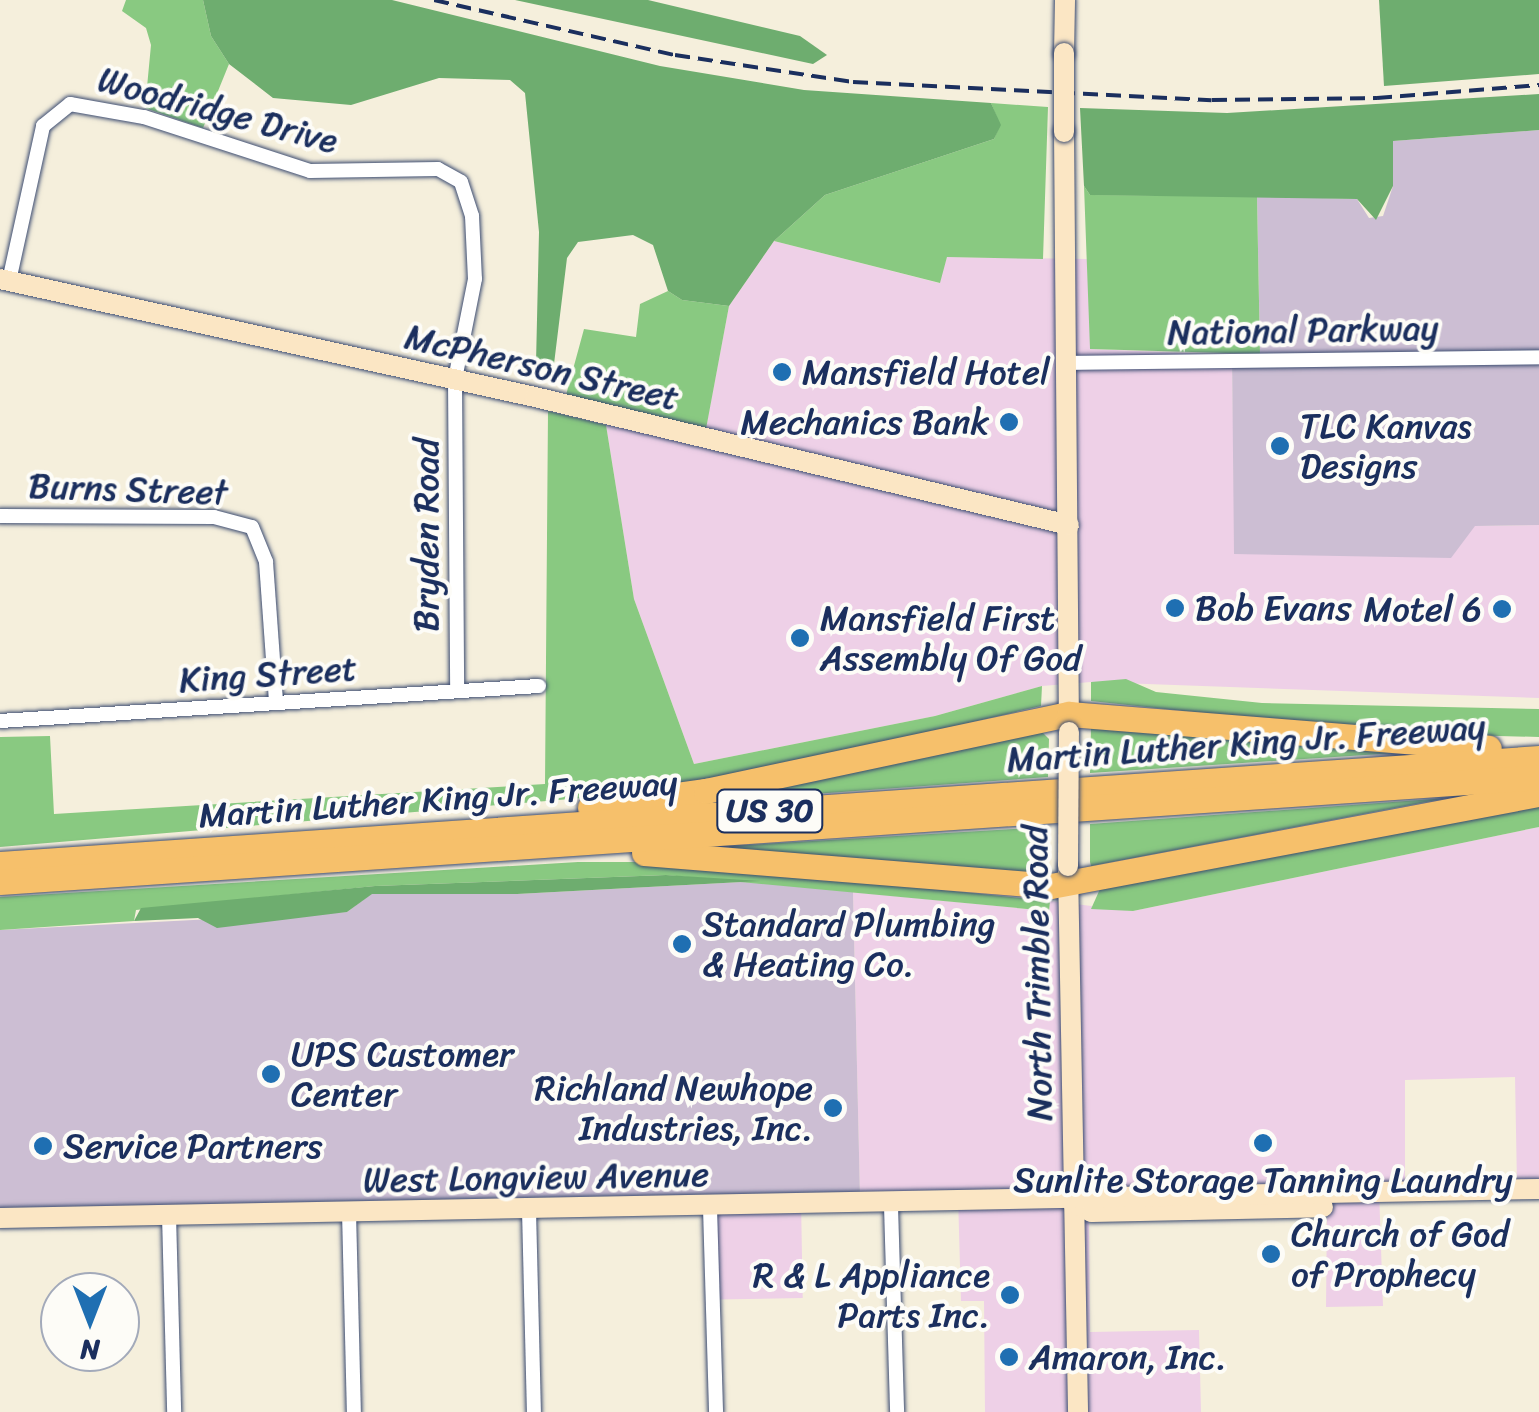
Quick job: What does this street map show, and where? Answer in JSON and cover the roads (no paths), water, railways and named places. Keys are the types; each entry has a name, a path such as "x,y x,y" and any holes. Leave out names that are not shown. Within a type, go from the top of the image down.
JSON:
{"highway":[{"path":"175,852 295,833 673,797 1069,723 1539,748"},
{"name":"Martin Luther King Jr. Freeway","path":"0,864 1539,758"},
{"name":"Martin Luther King Jr. Freeway","path":"0,882 1539,777"},
{"path":"258,865 299,871 664,853 1068,876 1462,804 1539,794"}],"street":[{"name":"North Trimble Road","path":"1065,0 1068,876 1078,1412"},
{"name":"Woodridge Drive","path":"4,280 44,126 70,104 144,117 310,171 438,169 450,173 469,196 474,234 472,303 455,379"},
{"name":"McPherson Street","path":"4,280 455,379 1068,526"},
{"name":"National Parkway","path":"1068,363 1539,356"},
{"name":"Bryden Road","path":"455,379 457,691"},
{"name":"Burns Street","path":"0,516 214,517 252,527 266,562 276,703"},
{"name":"King Street","path":"0,721 539,686"},
{"name":"West Longview Avenue","path":"0,1218 891,1206 1072,1202 1092,1194 1539,1189"},
{"name":"West Longview Avenue","path":"1072,1202 1092,1212 1539,1202"},
{"path":"891,1206 896,1412"},
{"path":"710,1208 716,1412"},
{"path":"529,1210 534,1412"},
{"path":"349,1212 354,1412"},
{"path":"168,1215 174,1412"}],"railway":[{"path":"434,0 675,55 853,82 1212,100 1377,98 1539,85"}],"place":[{"name":"Mansfield Hotel","path":"782,372"},
{"name":"Mechanics Bank","path":"1009,422"},
{"name":"TLC Kanvas Designs","path":"1280,446"},
{"name":"Bob Evans","path":"1175,608"},
{"name":"Motel 6","path":"1502,609"},
{"name":"Mansfield First Assembly Of God","path":"800,638"},
{"name":"Standard Plumbing & Heating Co.","path":"682,944"},
{"name":"UPS Customer Center","path":"271,1074"},
{"name":"Richland Newhope Industries, Inc.","path":"833,1108"},
{"name":"Sunlite Storage Tanning Laundry","path":"1263,1143"},
{"name":"Service Partners","path":"43,1146"},
{"name":"Church of God of Prophecy","path":"1271,1254"},
{"name":"R & L Appliance Parts Inc.","path":"1010,1295"},
{"name":"Amaron, Inc.","path":"1009,1357"}]}
